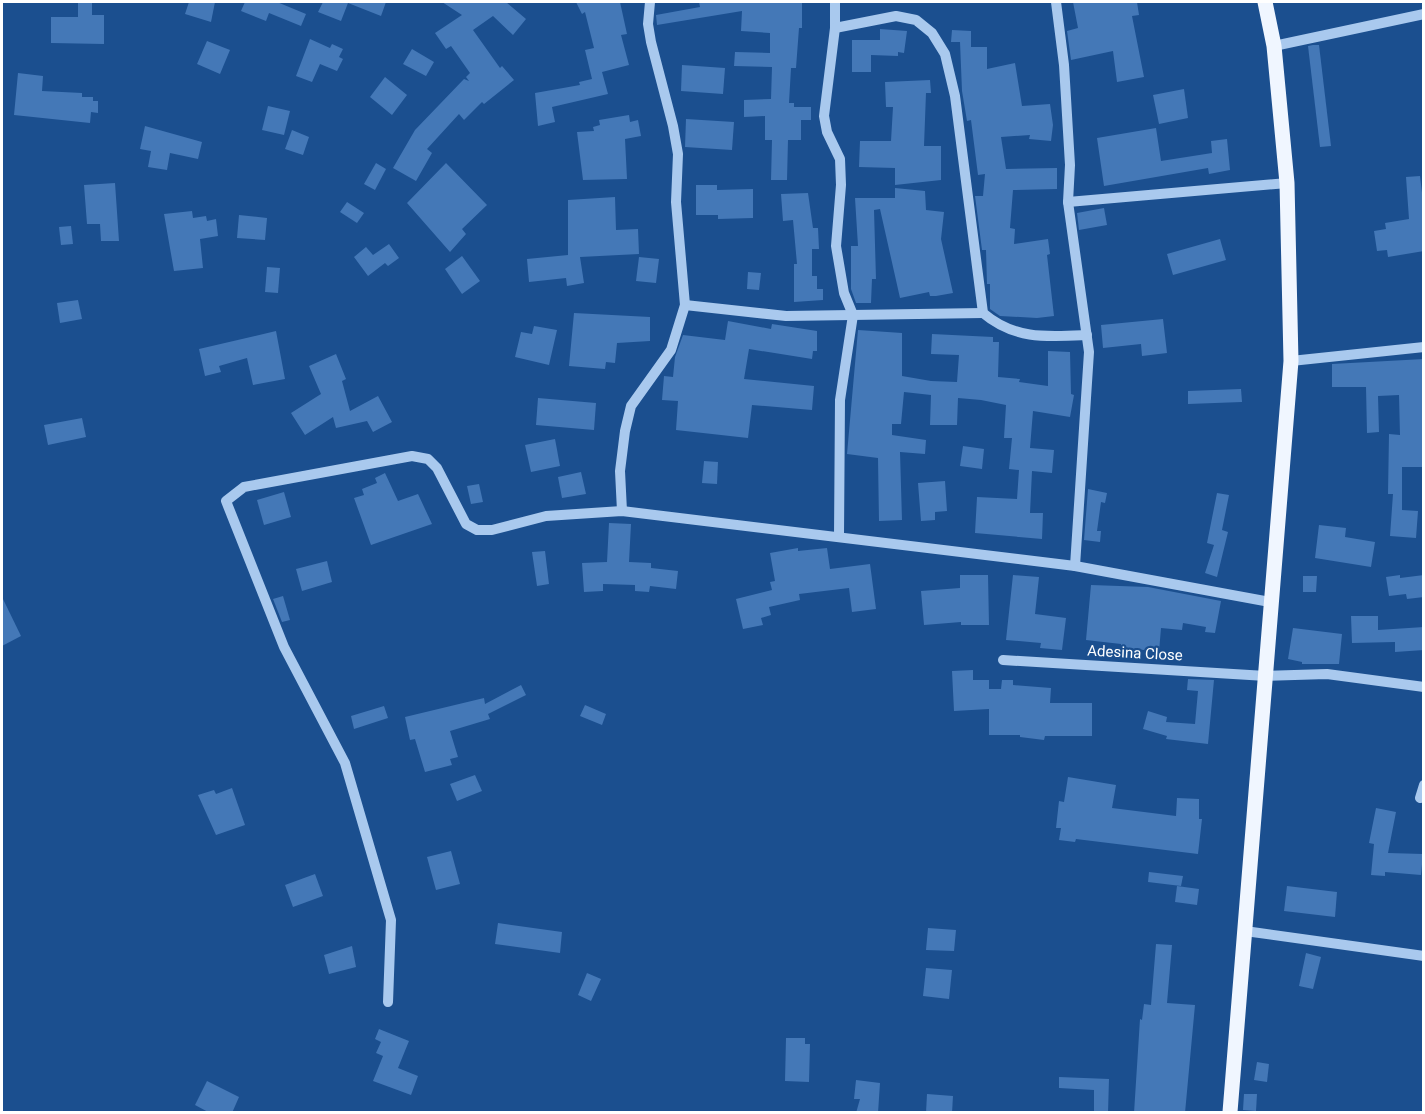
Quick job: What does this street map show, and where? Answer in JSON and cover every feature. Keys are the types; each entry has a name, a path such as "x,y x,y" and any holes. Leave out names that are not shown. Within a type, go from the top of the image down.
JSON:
{"main road":[{"path":"1230,1113 1291,361 1287,183 1274,46 1264,2"}],"street":[{"path":"622,511 620,471 631,406 670,350 685,305 676,202 678,154 674,126 651,42 648,24 650,2"},
{"path":"835,2 835,28 824,116 827,132 840,159 841,185 836,246 844,293 853,315 840,400 838,536"},
{"path":"1056,2 1064,65 1070,165 1068,202 1089,352 1075,566"},
{"path":"1274,46 1424,14"},
{"path":"835,28 896,16 916,21 932,33 945,54 955,96 983,313 998,326 1016,333 1048,337 1087,335"},
{"path":"1068,202 1287,183"},
{"path":"685,305 786,316 983,313"},
{"path":"1291,361 1424,348"},
{"path":"388,1002 391,920 345,763 284,647 226,501 244,487 412,456 428,459 437,468 466,524 477,530 492,530 546,516 622,511 1075,566 1270,602"},
{"name":"Adesina Close","path":"1003,660 1266,676 1327,674 1424,687"},
{"path":"1420,798 1424,785"},
{"path":"1245,931 1424,956"}],"building":[{"path":"78,2 92,2 92,15 104,15 104,44 51,43 51,17 78,17"},
{"path":"189,2 215,2 211,22 185,14"},
{"path":"245,2 277,2 306,14 301,26 269,13 266,21 241,11"},
{"path":"323,2 386,2 381,16 348,3 341,21 318,12"},
{"path":"442,2 506,2 526,19 513,35 493,16 473,30 500,68 502,66 514,80 484,104 482,102 464,120 459,114 427,149 432,153 416,181 393,168 415,130 464,79 469,81 466,77 470,73 451,46 446,49 435,33 462,15"},
{"path":"576,2 620,2 627,34 621,35 629,65 602,72 608,94 552,107 555,122 538,126 535,93 580,85 579,82 592,79 585,50 594,48 585,12 582,14"},
{"path":"699,2 802,2 802,28 799,28 796,68 791,68 789,103 794,103 794,107 811,107 811,120 801,120 801,140 788,140 787,180 771,180 772,140 765,140 765,116 744,117 744,100 771,99 772,67 734,66 735,52 770,53 770,33 741,31 742,11 657,25 656,15 700,7"},
{"path":"1073,2 1137,2 1139,15 1132,16 1144,77 1117,82 1113,51 1071,60 1067,31 1078,28"},
{"path":"880,29 907,31 904,53 898,52 898,56 871,55 871,72 852,72 852,40 880,40"},
{"path":"952,30 971,31 971,47 987,47 987,69 1015,63 1022,106 1050,104 1053,125 1051,141 1029,139 1030,135 1001,137 1006,169 1057,168 1057,189 1013,190 1010,228 1015,229 1014,244 1048,239 1050,254 1047,255 1054,316 1037,318 1000,316 990,309 986,250 982,250 975,196 983,196 985,174 978,175 971,120 967,121 962,91 960,42 951,42"},
{"path":"310,39 330,48 332,44 343,49 339,57 343,59 337,71 320,64 312,82 296,76"},
{"path":"207,41 230,50 220,74 197,64"},
{"path":"1319,45 1331,146 1320,147 1308,46"},
{"path":"412,49 434,62 426,76 403,64"},
{"path":"682,65 725,68 723,94 681,91"},
{"path":"18,73 43,76 42,91 82,93 82,97 93,97 93,101 98,101 98,113 91,112 90,123 14,115"},
{"path":"385,77 407,95 392,115 370,97"},
{"path":"930,80 931,93 926,93 924,146 941,146 941,180 895,185 895,168 859,167 860,141 891,141 893,107 886,107 885,82"},
{"path":"1184,89 1188,118 1159,124 1153,95"},
{"path":"268,106 290,111 284,135 262,130"},
{"path":"629,115 630,122 638,120 641,136 625,139 627,179 583,180 577,132 594,131 593,127 600,125 599,120"},
{"path":"686,119 734,122 732,150 685,147"},
{"path":"145,126 202,142 198,159 170,153 167,170 148,167 151,151 140,149"},
{"path":"1156,128 1161,161 1212,153 1211,141 1227,139 1230,170 1209,174 1208,168 1104,186 1097,138"},
{"path":"292,130 309,137 303,155 285,149"},
{"path":"376,163 386,169 375,190 364,184"},
{"path":"446,163 487,205 462,229 466,234 450,252 407,203"},
{"path":"1420,176 1424,209 1424,251 1388,257 1387,250 1377,251 1374,231 1386,229 1385,223 1409,219 1406,177"},
{"path":"115,183 119,241 101,241 100,224 87,224 84,185"},
{"path":"696,185 717,185 717,190 753,189 753,218 718,219 718,215 696,215"},
{"path":"895,188 925,191 926,210 944,212 941,239 953,293 930,296 929,292 900,298 880,209 874,210 876,279 872,279 871,303 856,303 851,289 851,246 858,246 855,198 895,198"},
{"path":"808,193 813,228 818,228 819,249 812,249 812,276 817,276 817,289 823,289 823,300 794,302 794,264 797,264 793,220 783,221 781,194"},
{"path":"615,197 616,230 638,229 639,254 580,257 584,283 567,286 566,278 529,282 527,259 568,255 568,200"},
{"path":"347,202 364,213 357,223 340,212"},
{"path":"1104,208 1107,225 1079,230 1077,213"},
{"path":"192,211 193,218 206,216 207,221 216,219 218,236 200,239 203,268 174,271 164,214"},
{"path":"239,215 267,218 265,240 237,238"},
{"path":"71,226 73,244 61,245 59,227"},
{"path":"1220,239 1226,260 1173,275 1167,254"},
{"path":"389,244 399,258 388,266 385,263 368,276 354,257 366,247 373,255"},
{"path":"462,256 480,281 462,294 445,269"},
{"path":"639,257 659,259 656,283 636,281"},
{"path":"267,267 280,268 278,293 265,292"},
{"path":"748,272 761,273 759,290 747,289"},
{"path":"78,300 82,319 60,323 57,303"},
{"path":"574,313 650,317 650,341 617,343 615,363 606,362 605,369 569,366"},
{"path":"1163,319 1167,353 1142,356 1141,344 1103,348 1101,325"},
{"path":"728,321 771,329 772,324 817,331 817,351 813,351 812,359 749,349 744,379 814,386 812,410 752,405 748,438 676,430 678,401 662,400 664,376 673,377 675,357 683,335 725,340"},
{"path":"534,326 557,330 549,365 515,357 521,332 532,334"},
{"path":"858,330 902,333 902,376 931,381 957,382 959,355 931,354 932,334 993,337 993,342 999,342 998,377 1020,379 1019,382 1048,386 1048,351 1070,352 1071,394 1074,395 1070,417 1033,411 1030,448 1054,450 1052,473 1032,471 1030,513 1043,513 1042,539 975,533 977,497 1017,499 1019,470 1009,469 1012,438 1004,438 1006,405 981,400 958,398 957,425 930,425 931,395 904,392 901,424 892,424 892,435 926,440 925,454 900,452 902,520 879,521 878,458 847,454"},
{"path":"276,331 285,379 253,385 247,358 219,366 221,372 205,376 199,349"},
{"path":"336,354 346,379 342,381 350,411 378,396 392,422 373,432 367,421 336,428 333,417 305,435 291,413 321,394 309,366"},
{"path":"1424,359 1424,467 1402,467 1402,510 1418,511 1416,538 1390,536 1393,494 1388,494 1389,434 1400,435 1399,395 1378,396 1379,432 1367,433 1366,387 1332,387 1332,364"},
{"path":"1241,389 1242,402 1188,404 1188,391"},
{"path":"538,398 596,403 594,430 536,425"},
{"path":"82,418 86,437 48,445 44,425"},
{"path":"555,439 560,466 531,472 525,445"},
{"path":"963,446 984,449 982,469 960,466"},
{"path":"704,461 718,462 717,484 702,483"},
{"path":"581,472 586,494 562,498 558,477"},
{"path":"385,473 398,501 418,494 432,524 371,545 354,498 364,495 362,489 377,483 375,478"},
{"path":"945,481 947,511 935,512 935,520 921,521 918,483"},
{"path":"479,484 483,502 471,504 467,486"},
{"path":"1088,489 1107,493 1105,503 1101,502 1097,531 1101,531 1100,542 1084,540"},
{"path":"284,492 291,517 264,525 257,500"},
{"path":"1217,493 1229,495 1222,530 1228,532 1217,577 1205,573 1214,545 1207,543"},
{"path":"609,523 631,524 629,562 651,563 651,568 678,571 676,589 650,586 649,592 635,591 635,585 603,584 603,591 584,592 582,563 607,562"},
{"path":"1319,525 1346,528 1345,537 1375,542 1371,567 1315,558"},
{"path":"798,548 798,551 827,548 830,569 870,564 876,609 852,612 849,588 799,594 800,600 769,607 771,615 761,618 763,625 743,629 736,599 772,590 770,582 775,581 770,553"},
{"path":"545,551 549,584 537,586 532,552"},
{"path":"327,561 332,582 302,591 296,569"},
{"path":"960,575 988,575 989,625 961,625 961,622 924,625 921,591 960,588"},
{"path":"1013,575 1039,577 1035,614 1066,618 1062,650 1040,648 1041,643 1006,640"},
{"path":"1400,575 1400,578 1424,575 1424,597 1407,599 1406,594 1389,596 1386,577"},
{"path":"1303,576 1317,576 1316,592 1303,592"},
{"path":"1091,585 1148,587 1221,601 1215,633 1205,632 1206,627 1183,623 1182,630 1161,628 1159,652 1086,640"},
{"path":"283,596 290,620 282,622 273,599"},
{"path":"2,597 21,636 2,646"},
{"path":"1351,616 1378,616 1378,630 1424,627 1424,650 1395,652 1395,642 1352,643"},
{"path":"1293,628 1342,634 1339,664 1302,664 1302,662 1288,659"},
{"path":"973,670 973,680 989,680 989,689 1001,689 1002,680 1013,680 1013,685 1051,688 1050,703 1092,703 1092,736 1045,736 1044,740 1020,737 1020,735 989,735 989,709 954,711 952,671"},
{"path":"1188,679 1214,680 1208,744 1166,739 1167,736 1143,729 1148,711 1167,717 1166,722 1195,724 1198,691 1187,690"},
{"path":"521,685 526,695 488,714 490,719 450,731 458,757 450,759 452,765 425,772 415,739 410,740 405,717 484,698 485,704"},
{"path":"585,705 606,714 602,725 580,716"},
{"path":"384,706 388,718 354,729 351,716"},
{"path":"475,775 482,791 457,801 450,784"},
{"path":"1068,777 1116,785 1112,808 1176,816 1177,798 1199,799 1199,819 1202,819 1198,854 1076,839 1075,842 1059,840 1061,828 1056,828 1059,801 1064,802"},
{"path":"232,788 245,825 216,835 198,795 214,790 216,794"},
{"path":"1376,808 1396,812 1388,853 1423,854 1421,875 1385,872 1385,876 1371,875 1374,844 1369,843"},
{"path":"451,851 460,884 436,890 427,857"},
{"path":"1149,872 1183,876 1181,886 1148,882"},
{"path":"315,874 323,896 293,907 285,885"},
{"path":"1177,886 1199,889 1197,905 1175,902"},
{"path":"1287,886 1337,892 1335,917 1284,911"},
{"path":"498,923 562,932 560,953 495,944"},
{"path":"928,928 956,930 954,951 926,950"},
{"path":"1156,944 1172,945 1167,1003 1195,1005 1185,1113 1134,1113 1140,1019 1142,1020 1144,1004 1151,1005"},
{"path":"352,946 356,967 329,974 324,955"},
{"path":"1306,953 1321,957 1313,989 1299,986"},
{"path":"926,968 952,970 949,999 923,996"},
{"path":"587,973 601,979 591,1001 578,995"},
{"path":"379,1029 409,1041 398,1068 418,1076 411,1095 373,1081 383,1056 376,1053 381,1042 375,1039"},
{"path":"786,1038 805,1038 805,1044 810,1044 809,1082 785,1081"},
{"path":"1257,1062 1269,1064 1267,1082 1254,1080"},
{"path":"1059,1077 1109,1079 1108,1113 1094,1113 1094,1090 1059,1088"},
{"path":"856,1080 880,1083 878,1113 856,1113 860,1099 854,1099"},
{"path":"207,1081 239,1097 232,1113 210,1113 195,1105"},
{"path":"927,1094 953,1096 952,1113 926,1113"},
{"path":"1244,1094 1257,1094 1256,1111 1243,1110"}]}
